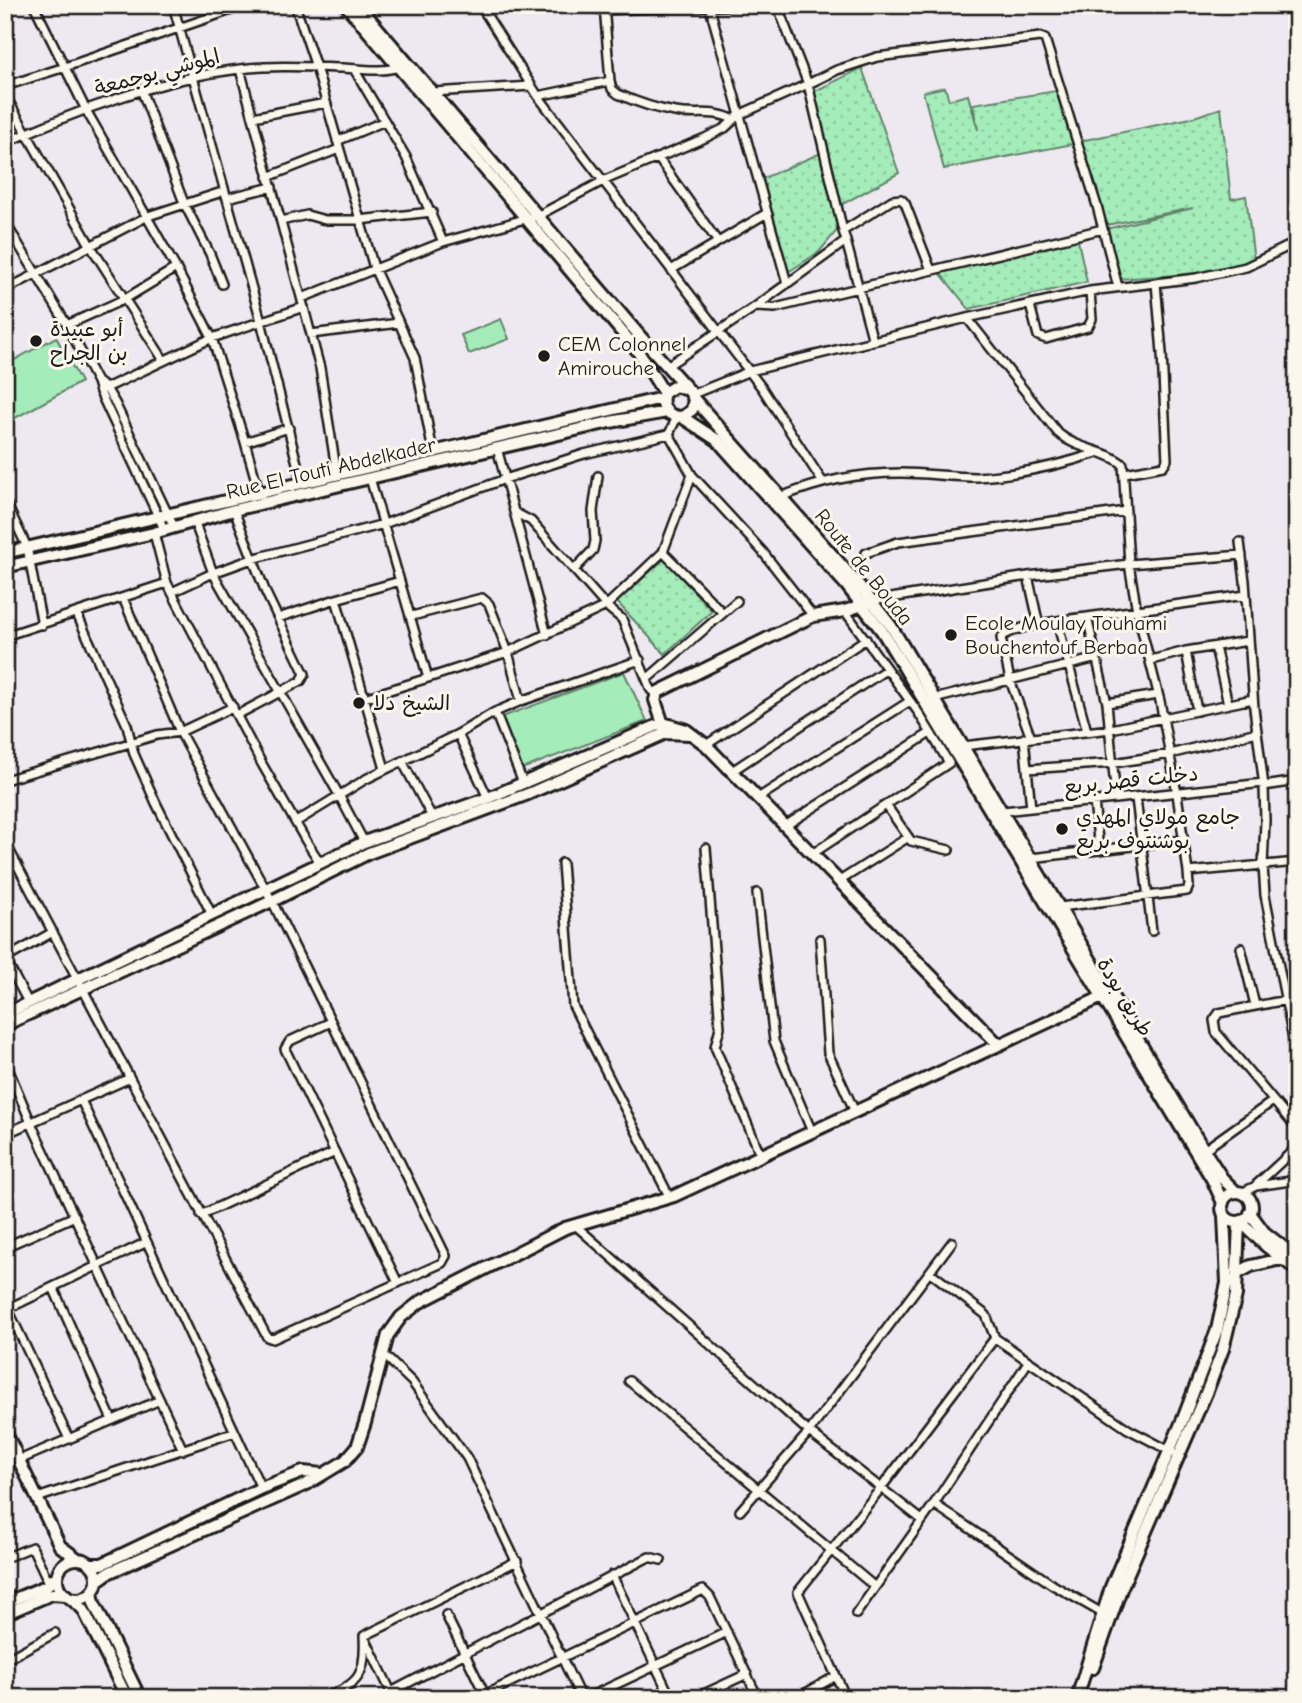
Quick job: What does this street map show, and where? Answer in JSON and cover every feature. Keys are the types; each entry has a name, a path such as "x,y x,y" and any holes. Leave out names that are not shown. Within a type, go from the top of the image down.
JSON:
{"main road":[{"path":"346,5 402,66"},
{"path":"358,5 402,66 527,220 631,342 675,415 692,410 692,394"},
{"name":"Route de Bouda","path":"402,66 433,92 780,496 867,603 997,812"},
{"name":"Rue El Touti Abdelkader","path":"5,553 260,495 663,396 676,386 692,394"},
{"name":"Route de Bouda","path":"675,415 717,440 891,626 963,747 997,812"},
{"name":"Rue El Touti Abdelkader","path":"5,567 610,422 675,415"},
{"path":"47,543 51,556"},
{"path":"664,728 655,700 656,694 813,616 845,611 867,603"},
{"path":"5,1025 212,915 363,842 488,798 676,725 694,734 706,745 999,1045"},
{"path":"5,1014 272,901 369,853 528,794 664,728"},
{"name":"طريق بودة","path":"997,812 1031,858 1060,907 1215,1184 1223,1203"},
{"name":"طريق بودة","path":"997,812 1102,997 1222,1178 1238,1193"},
{"path":"140,1698 94,1604 92,1592 97,1581 108,1573 306,1484 345,1461 356,1447 388,1335 401,1317 420,1302 565,1228 670,1198 1102,997"},
{"path":"1084,1698 1096,1657 1174,1453 1221,1317 1227,1283 1223,1203 1228,1195 1238,1193 1251,1203 1250,1213 1264,1232 1297,1258"},
{"path":"1077,1698 1102,1613 1223,1349 1234,1307 1240,1222 1250,1213"},
{"path":"1224,1215 1230,1221 1240,1222 1297,1270"},
{"path":"1238,1273 1251,1266 1281,1259"},
{"path":"5,1431 60,1546 90,1564 102,1564 261,1488 303,1472 322,1474"},
{"path":"60,1546 55,1577 59,1587 83,1609 127,1698"},
{"path":"5,1603 55,1577 67,1562 78,1559"},
{"path":"90,1564 97,1581"},
{"path":"5,1614 52,1594 80,1599 92,1592"}],"street":[{"path":"35,5 86,110 148,216 212,338 246,442 260,495"},
{"path":"173,5 261,321 302,483"},
{"path":"5,86 246,5"},
{"path":"295,5 316,67 374,268 415,358 433,452"},
{"path":"480,5 538,96 750,371 822,481"},
{"path":"568,5 746,5"},
{"path":"777,5 808,84 843,232 873,341"},
{"path":"709,6 737,118 787,283"},
{"path":"604,7 612,89 618,94 659,109 677,113 721,114 737,118"},
{"path":"302,298 443,243 539,215 605,180 705,138 737,118 838,70 877,57 1043,38 1049,46 1118,287"},
{"name":"الموشي بوجمعة","path":"5,143 86,110 193,77 240,69 354,69 402,66"},
{"path":"240,69 320,368 337,475"},
{"path":"354,69 406,157 432,212 443,243"},
{"path":"538,96 610,81"},
{"path":"433,92 531,86"},
{"path":"142,92 184,204 222,284"},
{"path":"5,95 90,245 163,359"},
{"path":"253,117 326,103"},
{"path":"268,177 385,121"},
{"path":"658,158 719,242"},
{"path":"5,290 148,216 184,204 272,187"},
{"path":"843,232 887,202 901,200 915,225 931,270"},
{"path":"281,221 307,215 325,220 359,220 432,212"},
{"path":"671,270 767,213"},
{"path":"5,222 134,442 165,516 167,583 321,864"},
{"path":"755,307 775,308 1103,229"},
{"path":"5,242 15,238"},
{"path":"667,366 846,241"},
{"path":"692,394 750,371 967,318 1090,291 1156,283 1246,267 1297,242"},
{"path":"67,325 125,299 176,268"},
{"path":"1125,473 1163,466 1167,460 1156,283"},
{"path":"1030,304 1038,336 1046,339 1088,327 1092,319 1090,291"},
{"path":"103,390 163,359 212,338 304,307"},
{"path":"967,318 1058,433 1073,443 1120,462 1125,473 1129,564 1177,794 1188,872 1189,886 1186,891 1060,907"},
{"path":"311,334 399,323"},
{"path":"103,390 125,446 165,516"},
{"path":"675,415 669,435 692,475 762,551 813,616"},
{"path":"246,442 289,428"},
{"path":"172,592 252,559 384,524 505,479 584,454 669,435"},
{"path":"125,446 134,442"},
{"path":"497,448 547,635"},
{"path":"780,496 822,481 870,474 974,477 1012,474 1052,467 1098,453"},
{"path":"365,698 508,652 606,606 663,552 692,475"},
{"path":"574,570 593,550 593,511 598,476"},
{"path":"370,478 428,678"},
{"path":"5,501 27,547 42,625"},
{"path":"234,510 252,559 305,674 301,681 237,715"},
{"path":"866,553 883,545 910,540 1126,510"},
{"path":"514,512 531,521 606,606 622,619 647,680 656,694"},
{"path":"194,521 213,573 340,795 363,842"},
{"path":"1240,542 1253,699 1266,806 1263,866 1274,948 1297,1059"},
{"path":"663,552 723,613"},
{"path":"867,603 1028,576 1242,555"},
{"path":"1028,576 1039,625"},
{"path":"278,618 400,580"},
{"path":"5,636 167,583"},
{"path":"1031,808 1027,769 1028,738 1010,680 1001,638 1007,633 1039,625 1246,595"},
{"path":"5,842 201,1215 260,1325 271,1339 442,1263 446,1256 272,901 180,732 123,598"},
{"path":"412,616 478,598 484,599 489,604 508,652 520,701"},
{"path":"337,599 385,769"},
{"path":"647,680 737,601"},
{"path":"812,854 948,765 910,701 845,611"},
{"path":"77,614 127,724 131,743 156,803 212,915"},
{"path":"1087,617 1107,703 1116,799"},
{"path":"1057,622 1087,732"},
{"path":"706,745 866,639"},
{"path":"1151,660 1186,651 1248,641"},
{"path":"1215,647 1228,704"},
{"path":"1186,651 1197,711"},
{"path":"934,699 1097,658"},
{"path":"296,822 385,769 458,734 495,712 640,660"},
{"path":"732,771 887,669"},
{"path":"1107,703 1158,695"},
{"path":"963,747 1111,729 1253,699"},
{"path":"758,798 910,701"},
{"path":"5,780 168,732 180,732 233,707"},
{"path":"495,712 523,783"},
{"path":"785,826 930,733"},
{"path":"1027,769 1114,763 1170,754 1257,733"},
{"path":"458,734 488,798"},
{"path":"402,761 432,817"},
{"name":"دخلت قصر بربع","path":"997,812 1297,781"},
{"path":"1136,798 1152,931"},
{"path":"1094,802 1099,850"},
{"path":"886,805 907,838 914,843 949,850"},
{"path":"838,882 907,838"},
{"path":"1031,858 1184,840"},
{"path":"706,848 720,1027 715,1048 761,1156"},
{"path":"1188,872 1297,862"},
{"path":"562,863 573,1006 670,1198"},
{"path":"5,869 17,864"},
{"path":"757,893 774,1041 812,1132"},
{"path":"28,1002 5,959 53,932"},
{"path":"820,939 828,1053 855,1112"},
{"path":"1241,948 1255,1005"},
{"path":"1297,998 1219,1013 1215,1016 1213,1025 1229,1050 1297,1129"},
{"path":"331,1022 285,1046 398,1283"},
{"path":"5,1061 31,1123 183,1450"},
{"path":"5,1134 130,1078"},
{"path":"81,1100 261,1488"},
{"path":"1204,1150 1273,1101"},
{"path":"1256,1186 1297,1147"},
{"path":"201,1215 335,1152"},
{"path":"1238,1193 1256,1186 1297,1180"},
{"path":"5,1247 75,1216"},
{"path":"575,1225 809,1432 922,1520"},
{"path":"69,1438 6,1310 147,1242"},
{"path":"740,1511 809,1432 952,1242"},
{"path":"930,1272 986,1315 995,1338 1128,1429 1174,1453"},
{"path":"52,1287 112,1420"},
{"path":"846,1698 798,1592 995,1338"},
{"path":"383,1354 412,1381 467,1458 581,1698"},
{"path":"856,1614 934,1504 1028,1362"},
{"path":"629,1381 875,1587"},
{"path":"19,1460 160,1400"},
{"path":"37,1498 235,1432"},
{"path":"934,1504 1054,1585 1102,1613"},
{"path":"5,1558 32,1547 55,1577"},
{"path":"364,1636 393,1695 649,1556 661,1560"},
{"path":"364,1636 517,1561"},
{"path":"612,1575 671,1698"},
{"path":"446,1615 466,1654 483,1697 703,1590 710,1597 758,1698"},
{"path":"587,1698 727,1632"},
{"path":"5,1660 55,1633"},
{"path":"324,1698 359,1678 365,1655 364,1636"},
{"path":"695,1698 747,1674"},
{"path":"797,1698 836,1676"}],"green space":[{"path":"862,68 899,173 841,205 813,92"},
{"path":"945,87 949,100 968,95 978,130 973,104 1056,91 1073,144 944,169 923,92"},
{"path":"1221,108 1231,199 1246,196 1254,261 1192,274 1117,279 1106,229 1193,208 1106,225 1080,141 1191,118"},
{"path":"821,153 839,228 819,252 788,272 761,179"},
{"path":"1077,236 1087,282 969,309 937,269"},
{"path":"501,319 509,339 469,354 461,335"},
{"path":"56,337 81,382 6,423 5,365"},
{"path":"664,559 712,611 665,654 617,602"},
{"path":"624,672 647,721 522,769 502,717"}],"place":[{"name":"أبو عبيدة بن الجراح","path":"36,341"},
{"name":"CEM Colonnel Amirouche","path":"544,356"},
{"name":"Ecole Moulay Touhami Bouchentouf Berbaa","path":"951,635"},
{"name":"الشيخ دلا","path":"359,703"},
{"name":"جامع مولاي المهدي بوشنتوف بربع","path":"1062,829"}]}
